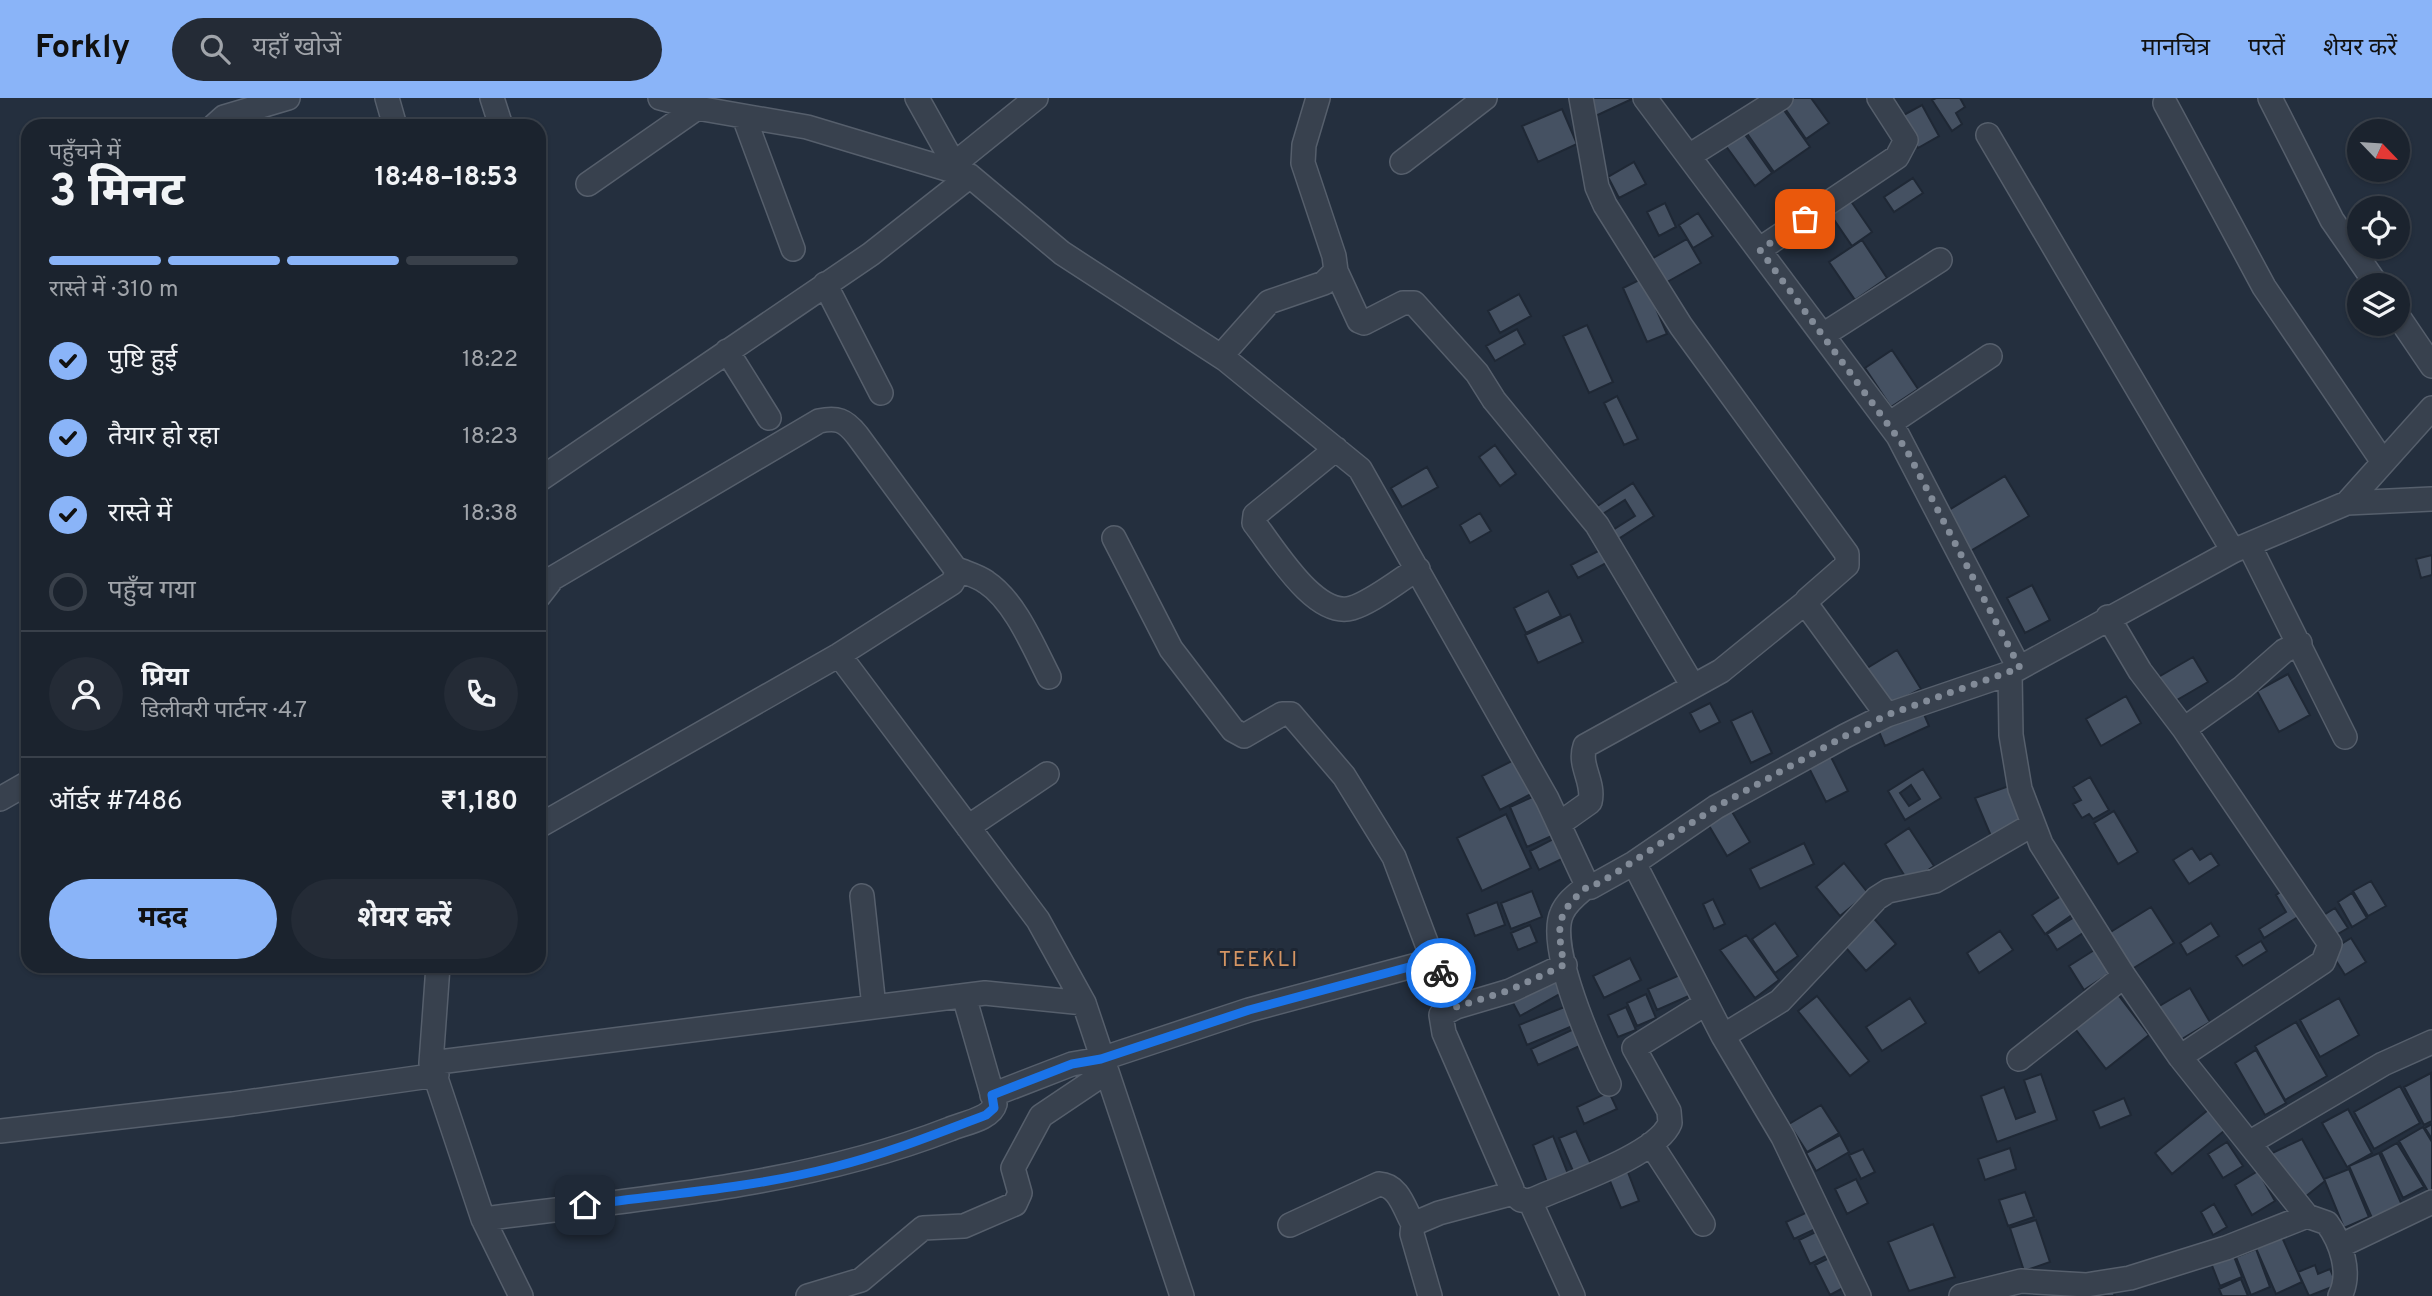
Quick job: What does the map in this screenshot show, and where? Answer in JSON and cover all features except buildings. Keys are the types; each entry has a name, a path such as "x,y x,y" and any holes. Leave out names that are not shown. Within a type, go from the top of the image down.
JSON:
{"street":[{"path":"222,119 288,98"},
{"path":"387,98 393,119"},
{"path":"492,98 499,119"},
{"path":"917,98 957,170"},
{"path":"546,475 871,254 1036,98"},
{"path":"1318,98 1304,145 1303,163 1334,256 1336,271 1359,321 1364,323 1403,303 1414,303 1477,373 1494,400 1597,526 1693,686"},
{"path":"1402,162 1485,98"},
{"path":"1559,824 1590,802 1592,788 1585,770 1585,746 1721,671 1847,565 1847,554 1681,326 1605,205 1597,187 1581,98"},
{"path":"1645,98 1889,424 1915,463 2015,670 2011,735 2020,789 2032,825 2124,976 2180,1057 2307,1216 2327,1223 2340,1246 2345,1279 2340,1296"},
{"path":"1689,156 1781,98"},
{"path":"1760,250 1897,157 1906,140 1879,98"},
{"path":"2270,98 2332,220 2368,273"},
{"path":"668,99 697,108 807,127 957,170 1062,253 1221,356 1360,469 1559,824 1588,886"},
{"path":"2165,103 2271,298 2383,461"},
{"path":"587,184 697,108"},
{"path":"744,117 793,249"},
{"path":"1988,135 2300,643 2345,737"},
{"path":"1823,335 1940,260"},
{"path":"1221,356 1269,302 1330,281 1336,271"},
{"path":"825,284 881,393"},
{"path":"2410,334 2432,366"},
{"path":"727,351 769,418"},
{"path":"1889,424 1990,356"},
{"path":"2347,503 2432,408"},
{"path":"546,587 553,578 819,421 836,418 848,424 857,435 957,569 988,583 995,591 1022,624 1049,677"},
{"path":"1336,449 1255,515 1254,523 1313,597 1328,607 1351,608 1418,569"},
{"path":"1609,1084 1586,1035 1564,965 1558,930 1562,913 1588,886 1593,886 1634,863 1716,807 1887,715 2015,670 2108,617 2241,548 2347,503 2432,499"},
{"path":"1114,538 1171,649 1233,730 1244,736 1282,714 1291,715 1344,776 1394,857 1434,963 1456,1007"},
{"path":"546,822 839,655 952,583 957,576 957,569"},
{"path":"1806,602 1887,715"},
{"path":"2108,617 2140,671 2183,729 2330,944 2323,962 2180,1057"},
{"path":"2183,729 2243,687 2284,651 2300,643"},
{"path":"839,655 1038,920 1084,1003 1182,1296"},
{"path":"968,827 1047,774"},
{"path":"0,799 21,787"},
{"path":"1723,1036 1780,1000 1877,898 1888,891 1935,881 2032,825"},
{"path":"1634,863 1705,1004 1783,1137 1859,1296"},
{"path":"862,896 874,1007"},
{"path":"808,1296 860,1280 923,1228 964,1226 1015,1204 1020,1193 1013,1168 1041,1116 1103,1066 1249,1010 1434,963"},
{"path":"1564,965 1510,990 1456,1007 1441,1015 1444,1034 1512,1185 1573,1296"},
{"path":"438,973 434,1069 483,1219 521,1296"},
{"path":"2019,1059 2124,976"},
{"path":"0,1131 220,1106 434,1069 985,993 1084,1003"},
{"path":"483,1219 769,1181 834,1167 914,1143 986,1115 994,1108 992,1095 964,996"},
{"path":"1413,1224 1418,1220 1520,1197 1651,1144 1668,1128 1670,1117 1634,1048 1705,1004"},
{"path":"2249,1143 2382,1064 2432,1042"},
{"path":"992,1095 1072,1064 1103,1066"},
{"path":"1651,1144 1703,1224"},
{"path":"1290,1225 1379,1184 1389,1185 1396,1191 1413,1224 1412,1234 1430,1296"},
{"path":"2340,1246 2432,1202"},
{"path":"1961,1296 2021,1281 2086,1285 2140,1276 2214,1253 2307,1216"}],"way so far":[{"path":"1441,973 1456,1007 1510,990 1564,965 1558,930 1562,913 1570,900 1588,886 1593,886 1634,863 1716,807 1845,736 1887,715 2020,668 1915,463 1898,436 1760,250 1805,219"}],"district":[{"name":"TEEKLI","path":"1259,959"}],"route":[{"path":"585,1205 769,1181 834,1167 914,1143 986,1115 994,1108 992,1095 1072,1064 1101,1059 1249,1010 1424,963 1434,963 1441,973"}]}
